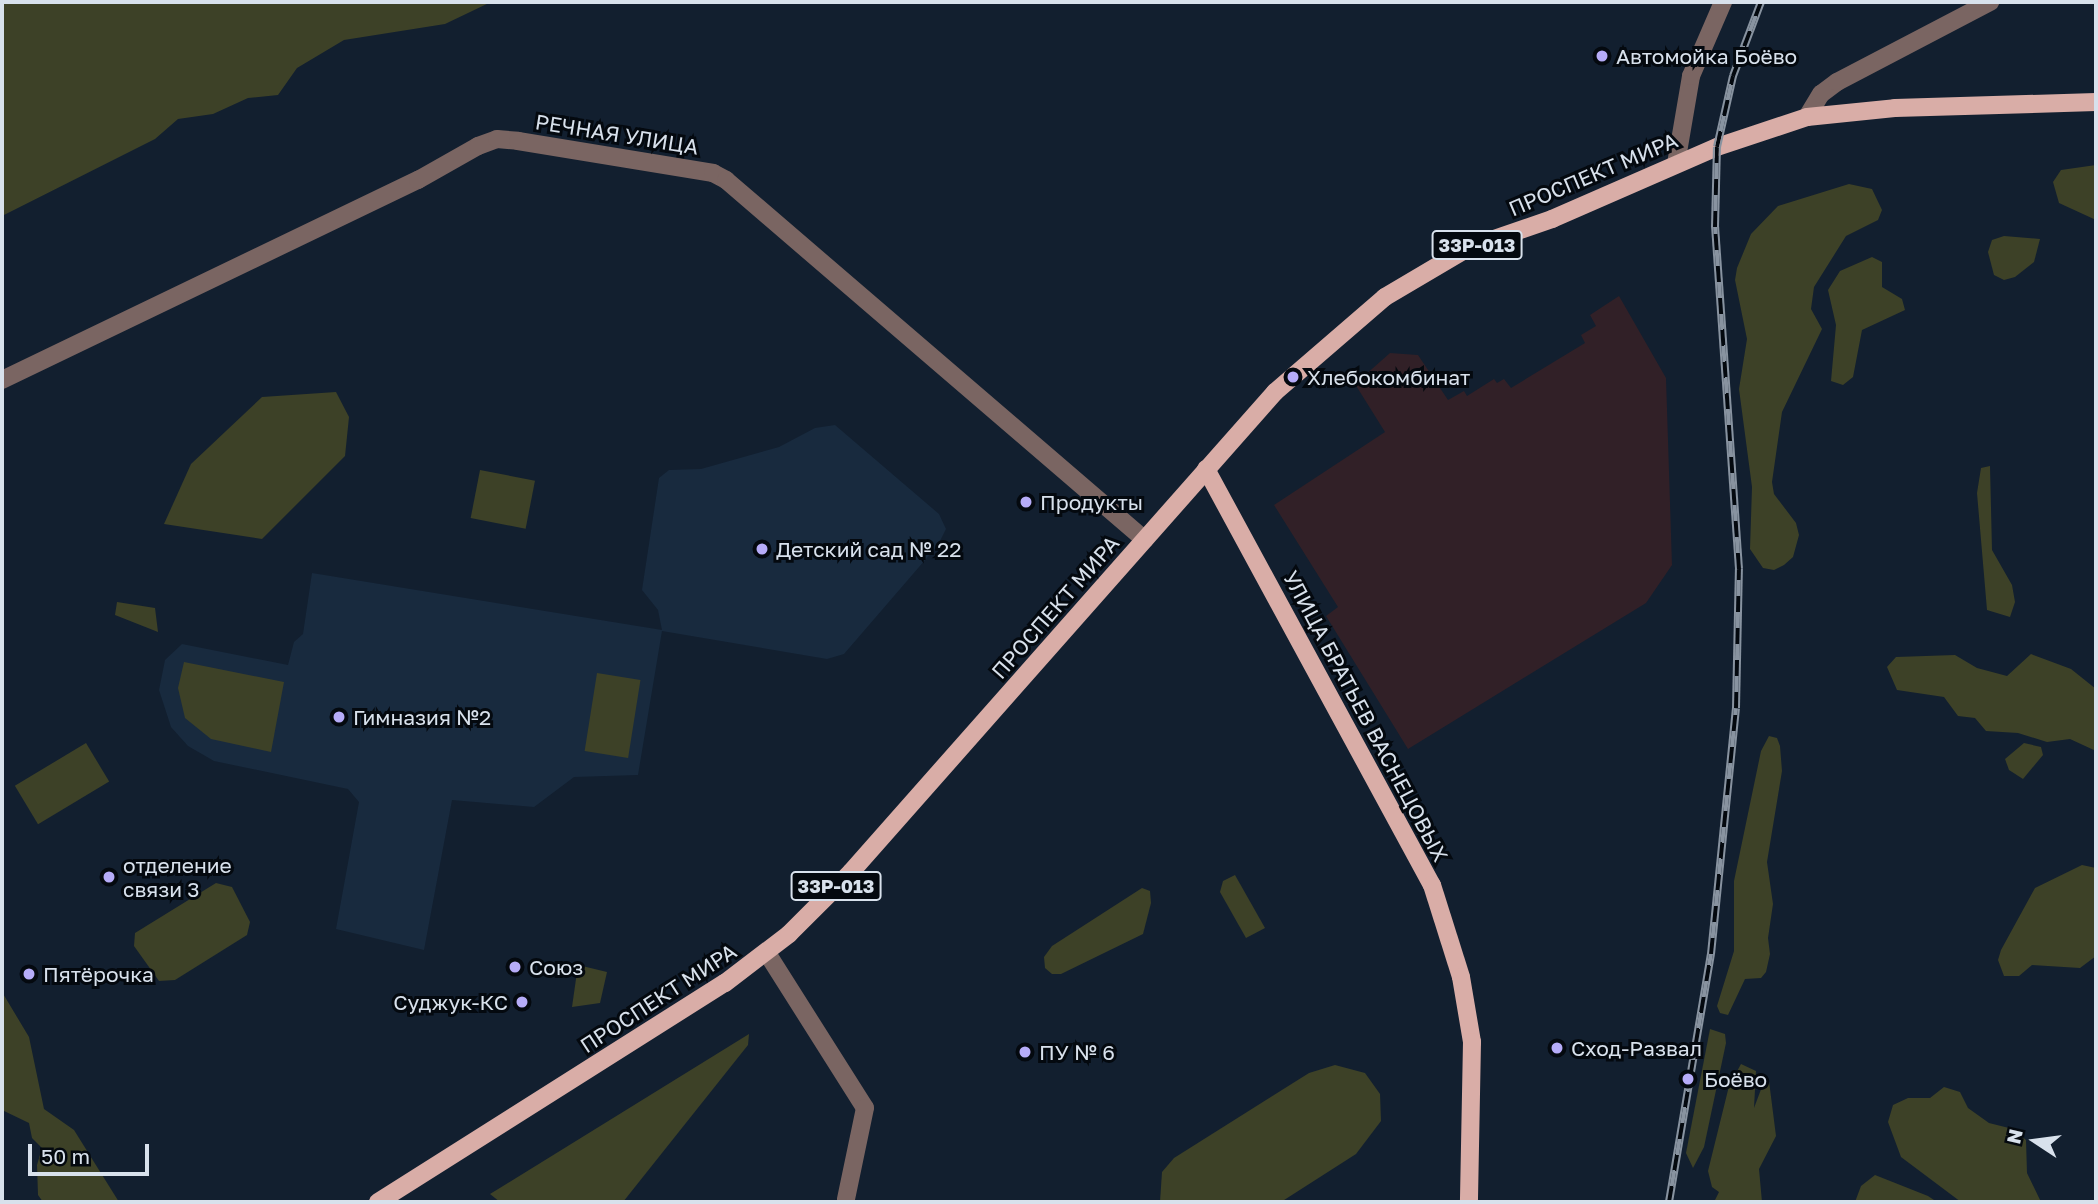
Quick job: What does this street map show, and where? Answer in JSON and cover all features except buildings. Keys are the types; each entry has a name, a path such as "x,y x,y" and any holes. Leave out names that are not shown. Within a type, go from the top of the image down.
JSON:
{"main road":[{"name":"33Р-013","path":"1807,117 1895,108 2096,102"},
{"name":"ПРОСПЕКТ МИРА","path":"378,1202 768,953 851,872 1206,468 1284,384 1385,297 1468,248 1552,219 1676,164 1807,117"},
{"name":"УЛИЦА БРАТЬЕВ ВАСНЕЦОВЫХ","path":"1206,468 1432,886 1461,977 1471,1031 1474,1082 1469,1202"}],"street":[{"path":"1676,164 1691,76 1723,2"},
{"path":"1807,117 1821,94 1837,82 1990,2"},
{"name":"РЕЧНАЯ УЛИЦА","path":"2,380 418,180 478,146 497,139 518,141 713,173 726,180 1145,540"},
{"path":"768,953 864,1108 846,1199"}],"shaded area":[{"path":"1619,296 1666,378 1672,565 1646,603 1408,749 1326,616 1338,607 1274,505 1385,432 1355,384 1390,353 1418,355 1448,400 1464,391 1467,396 1494,379 1497,383 1504,379 1511,388 1585,343 1581,335 1596,326 1590,315"},
{"path":"835,425 939,514 946,529 938,545 844,654 827,659 662,631 638,775 574,777 534,807 452,800 424,950 336,929 359,802 348,789 214,761 188,746 171,727 159,690 165,660 182,644 288,665 294,642 303,634 312,573 662,630 658,610 642,590 659,478 669,470 701,469 779,447 815,428"}],"green space":[{"path":"2,2 491,2 445,24 344,40 297,68 278,95 248,98 213,114 178,119 155,139 2,216"},
{"path":"2096,165 2096,220 2059,203 2053,182 2061,170"},
{"path":"1849,184 1872,189 1882,210 1878,220 1846,236 1814,287 1811,309 1822,329 1782,412 1772,482 1774,494 1796,523 1799,535 1793,557 1774,570 1763,568 1750,549 1752,487 1739,389 1747,339 1735,280 1737,268 1751,234 1778,206"},
{"path":"2004,236 2040,239 2034,262 2015,277 2004,280 1994,275 1988,252 1992,240"},
{"path":"1872,257 1882,262 1882,287 1902,299 1905,310 1862,330 1853,377 1843,385 1831,381 1836,325 1828,290 1840,271"},
{"path":"336,392 349,417 345,456 262,539 164,524 191,464 262,397"},
{"path":"1990,466 1992,550 2012,585 2015,602 2010,617 1987,610 1977,493 1981,468"},
{"path":"480,470 535,481 526,529 471,518"},
{"path":"117,602 155,608 158,632 115,615"},
{"path":"2031,654 2071,669 2096,689 2096,751 2070,739 2047,742 2018,733 1986,731 1975,718 1958,716 1944,697 1897,690 1887,667 1896,657 1955,655 1977,668 2007,676"},
{"path":"184,662 284,682 271,752 211,739 185,718 178,688"},
{"path":"597,673 640,680 628,758 585,751"},
{"path":"1769,736 1777,738 1780,746 1782,771 1767,862 1773,904 1768,938 1770,954 1766,972 1761,978 1745,979 1728,1015 1720,1013 1717,1006 1734,951 1734,881 1761,751"},
{"path":"86,743 109,782 38,824 15,786"},
{"path":"2024,743 2041,747 2043,755 2023,779 2009,770 2005,759"},
{"path":"2082,865 2096,868 2096,956 2080,968 2032,965 2019,976 2004,976 1998,960 2001,950 2035,888"},
{"path":"1235,875 1265,928 1246,938 1220,892 1223,881"},
{"path":"216,883 232,887 250,922 247,935 175,980 159,981 134,946 135,933"},
{"path":"1142,888 1150,891 1151,903 1143,934 1061,974 1052,974 1045,968 1044,957 1052,946"},
{"path":"578,965 607,972 600,1003 572,1007"},
{"path":"2,992 29,1037 44,1109 74,1130 119,1202 43,1202 38,1195 37,1165 42,1148 32,1138 29,1123 2,1110"},
{"path":"1710,1029 1725,1034 1726,1043 1704,1147 1693,1168 1686,1153"},
{"path":"749,1034 748,1045 623,1202 500,1202 490,1194"},
{"path":"1741,1064 1756,1071 1754,1108 1766,1076 1769,1081 1776,1136 1759,1169 1762,1202 1714,1202 1719,1192 1712,1187 1708,1171 1729,1086"},
{"path":"1335,1065 1365,1073 1380,1094 1381,1121 1356,1154 1281,1202 1160,1202 1162,1172 1174,1158 1309,1073"},
{"path":"1944,1087 1960,1092 1968,1108 1989,1123 2013,1129 2026,1140 2027,1173 2041,1202 1961,1202 1901,1157 1888,1122 1893,1105 1908,1098 1930,1098"},
{"path":"1875,1175 1937,1202 1855,1202 1861,1186"}],"railway":[{"path":"1669,1202 1711,954 1736,708 1739,569 1715,227 1717,147 1733,76 1761,2"}],"place":[{"name":"Автомойка Боёво","path":"1602,56"},
{"name":"Хлебокомбинат","path":"1293,377"},
{"name":"Продукты","path":"1026,502"},
{"name":"Детский сад № 22","path":"762,549"},
{"name":"Гимназия №2","path":"339,717"},
{"name":"отделение связи 3","path":"109,877"},
{"name":"Союз","path":"515,967"},
{"name":"Пятёрочка","path":"29,974"},
{"name":"Суджук-КС","path":"522,1002"},
{"name":"Сход-Развал","path":"1557,1048"},
{"name":"ПУ № 6","path":"1025,1052"},
{"name":"Боёво","path":"1688,1079"}]}
